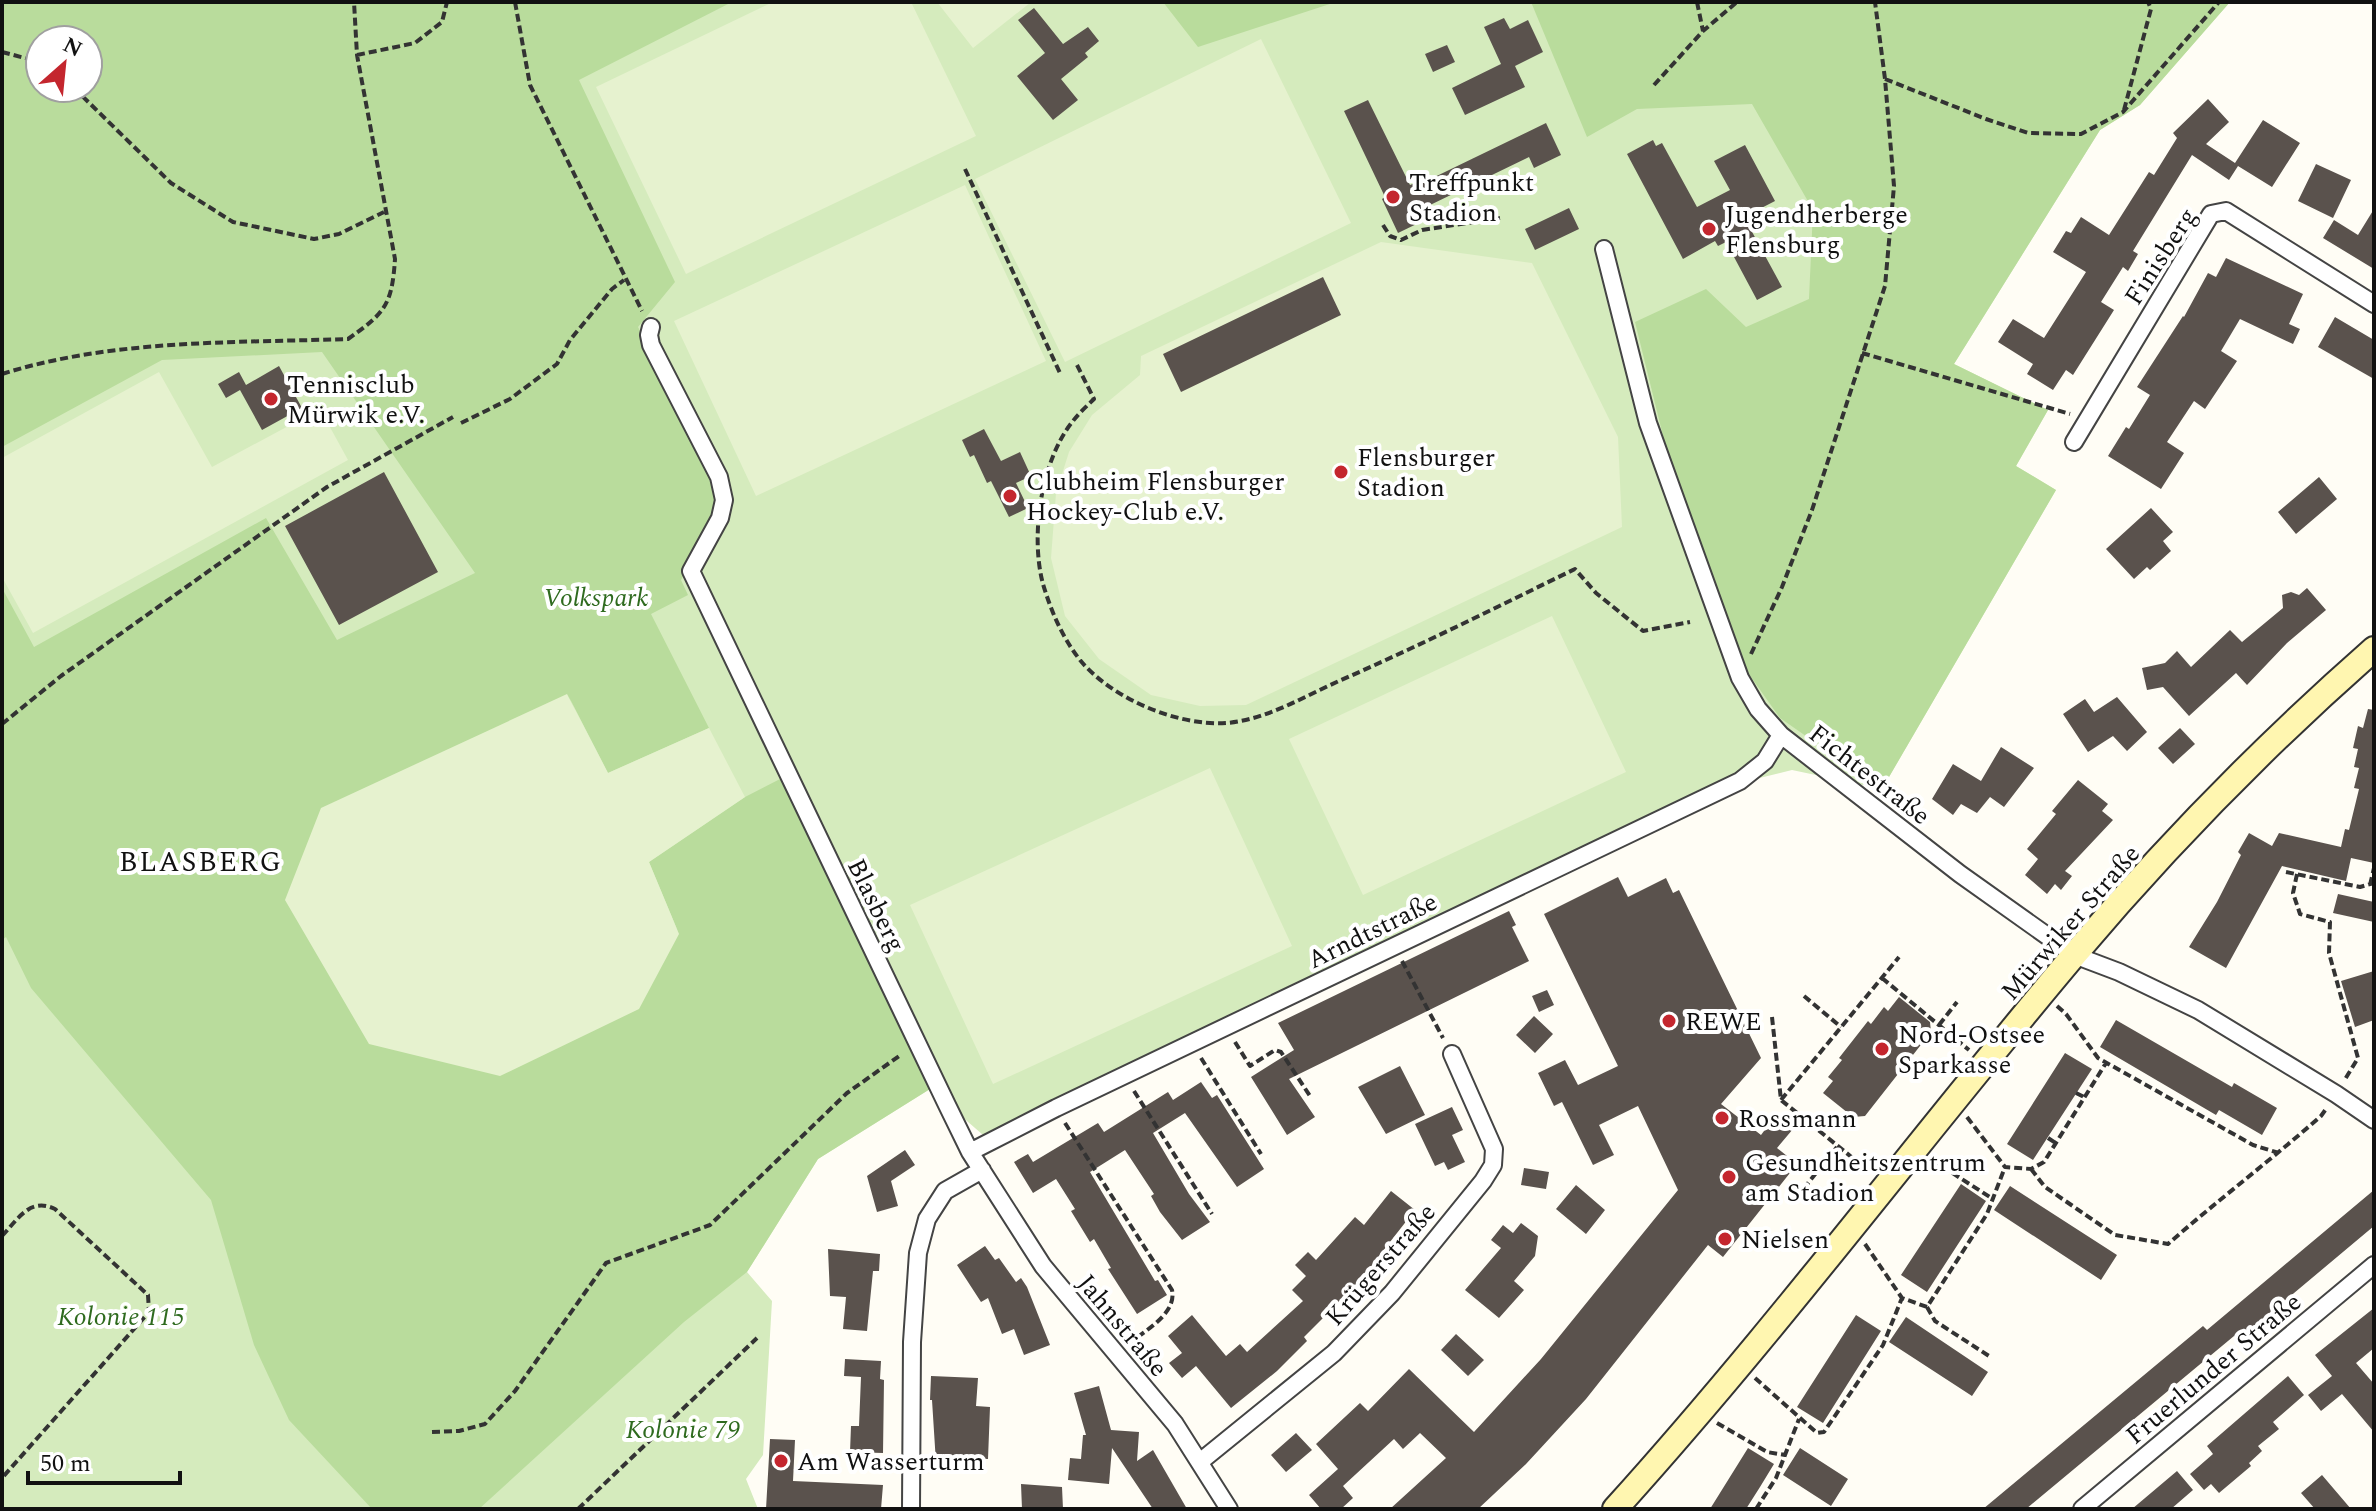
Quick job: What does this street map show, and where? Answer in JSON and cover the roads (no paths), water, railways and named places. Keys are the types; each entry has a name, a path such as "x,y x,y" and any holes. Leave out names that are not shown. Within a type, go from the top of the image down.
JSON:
{"main road":[{"name":"Mürwiker Straße","path":"1615,1509 1741,1366 2074,955 2244,771 2314,702 2374,649"}],"street":[{"name":"Finisberg","path":"2074,442 2211,214 2226,211 2374,304"},
{"name":"Fichtestraße","path":"1604,249 1648,423 1740,678 1758,709 1781,735 1960,874 2074,955 2119,972 2198,1010 2374,1120"},
{"name":"Blasberg","path":"651,327 651,345 719,477 724,500 720,518 691,571 916,1042 970,1152 982,1170"},
{"name":"Arndtstraße","path":"970,1152 1124,1075 1740,781 1765,761 1781,735"},
{"name":"Krügerstraße","path":"1201,1461 1334,1353 1392,1293 1493,1165 1494,1149 1452,1054"},
{"name":"Jahnstraße","path":"982,1170 1043,1266 1175,1424 1229,1509"},
{"path":"911,1509 912,1356 918,1253 927,1219 945,1191 982,1170"},
{"name":"Fruerlunder Straße","path":"2082,1509 2374,1265"}],"place":[{"name":"Treffpunkt Stadion","path":"1393,197"},
{"name":"Jugendherberge Flensburg","path":"1709,229"},
{"name":"Tennisclub Mürwik e.V.","path":"271,399"},
{"name":"Flensburger Stadion","path":"1341,472"},
{"name":"Clubheim Flensburger Hockey-Club e.V.","path":"1010,496"},
{"name":"REWE","path":"1669,1021"},
{"name":"Nord-Ostsee Sparkasse","path":"1882,1049"},
{"name":"Rossmann","path":"1722,1118"},
{"name":"Gesundheitszentrum am Stadion","path":"1729,1177"},
{"name":"Nielsen","path":"1725,1239"},
{"name":"Am Wasserturm","path":"781,1461"}],"district":[{"name":"BLASBERG","path":"201,861"}],"park label":[{"name":"Volkspark","path":"596,597"},
{"name":"Kolonie 115","path":"121,1316"},
{"name":"Kolonie 79","path":"683,1429"}]}
